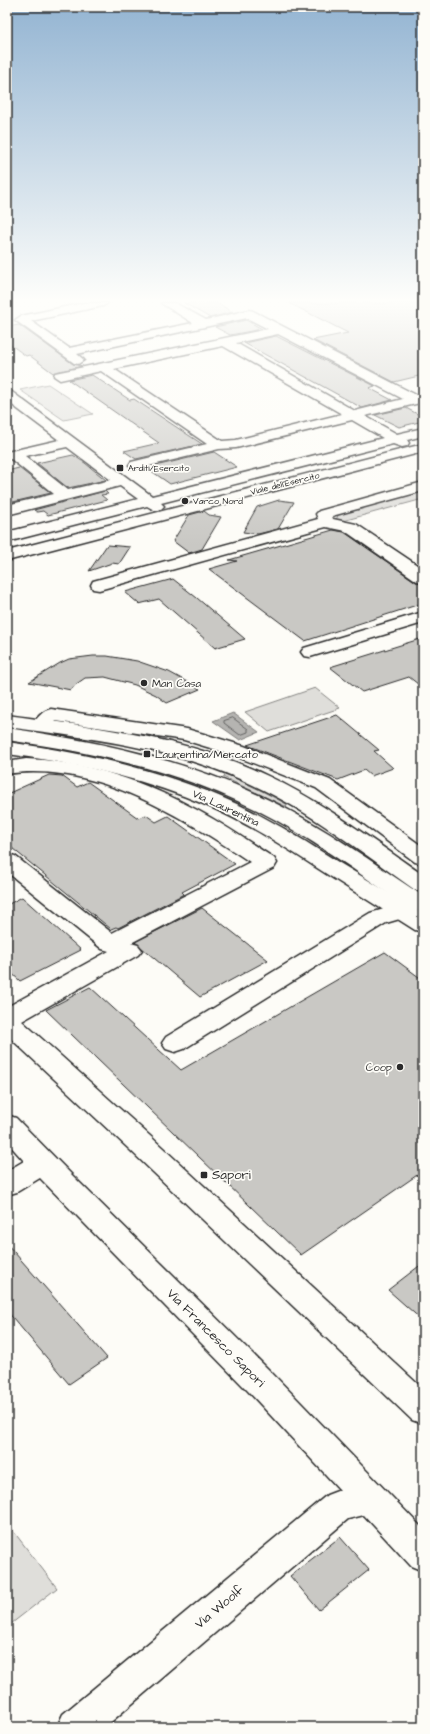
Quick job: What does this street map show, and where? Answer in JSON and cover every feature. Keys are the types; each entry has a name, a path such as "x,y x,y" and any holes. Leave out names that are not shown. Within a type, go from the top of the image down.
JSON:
{"street":[{"path":"123,384 219,445"},
{"path":"299,384 354,416 420,451"},
{"path":"136,464 219,445 236,444 414,400 383,384"},
{"path":"7,395 123,481 166,515"},
{"name":"Viale dell'Esercito","path":"7,537 148,500 423,432"},
{"path":"11,455 70,442"},
{"name":"Viale dell'Esercito","path":"9,559 166,515 420,451"},
{"path":"11,455 66,495"},
{"path":"7,510 123,481"},
{"path":"326,522 324,514 423,486"},
{"path":"189,490 202,490 211,494 212,499 208,504"},
{"path":"7,519 23,533"},
{"path":"99,586 326,522 350,527 423,577"},
{"path":"310,652 423,617"},
{"path":"7,721 145,735 187,735 237,750 323,784 423,857"},
{"name":"Via Laurentina","path":"7,734 80,745 172,767 216,784 265,806 304,828 412,908 423,925"},
{"path":"145,735 270,785 353,836 423,885"},
{"name":"Via Laurentina","path":"7,748 43,753 109,766 170,784 221,804 261,824 412,908"},
{"path":"7,768 31,764 61,768 110,781 149,795 183,810 266,863 110,944 7,861"},
{"path":"176,1043 378,918 412,908"},
{"path":"130,950 7,1020 139,1142 423,1410"},
{"name":"Via Francesco Sapori","path":"7,1125 62,1183 259,1381 423,1554"},
{"path":"7,1184 43,1163"},
{"name":"Via Woolf","path":"76,1727 339,1506 369,1498"}],"shaded area":[{"path":"48,384 93,414 64,420 20,390"},
{"path":"423,490 423,499 339,522 336,520 339,513"},
{"path":"315,688 340,708 269,732 245,712"},
{"path":"226,774 288,805 285,806 223,777"},
{"path":"7,1523 57,1588 7,1627"}],"water":[{"path":"233,713 259,732 240,740 213,721"}],"building":[{"path":"75,384 106,384 130,400 134,399 202,444 136,459 124,451 159,443"},
{"path":"318,384 371,384 375,386 369,388 392,400 362,408"},
{"path":"406,408 423,417 423,421 399,427 375,415"},
{"path":"214,452 237,467 170,484 147,468"},
{"path":"73,455 106,480 68,488 37,463"},
{"path":"19,468 51,493 13,502 7,497 7,471"},
{"path":"105,491 108,494 101,495 107,500 48,515 43,511 37,512 34,510"},
{"path":"279,500 294,502 278,529 258,534 243,532 257,507"},
{"path":"204,511 209,515 221,517 202,549 189,553 173,541 189,515"},
{"path":"333,530 344,532 416,582 423,583 423,603 305,641 209,569 237,561 229,560"},
{"path":"107,545 130,547 119,564 112,563 89,571"},
{"path":"173,579 245,639 215,648 159,599 139,604 125,592"},
{"path":"423,638 423,688 409,677 362,692 330,667"},
{"path":"107,656 137,661 169,672 200,689 167,703 156,695 135,685 105,677 85,678 71,690 29,682 69,659"},
{"path":"337,715 379,750 374,751 393,768 371,776 364,770 338,780 247,745"},
{"path":"49,775 62,776 77,787 88,782 138,818 146,815 156,822 168,816 235,864 182,892 184,894 118,928 116,927 111,929 7,844 7,794"},
{"path":"22,897 81,950 20,981 7,969 7,905"},
{"path":"202,908 268,960 200,997 135,942"},
{"path":"385,952 423,980 423,1171 301,1255 46,1010 90,987 181,1070"},
{"path":"7,1244 107,1358 69,1384 7,1311"},
{"path":"423,1263 423,1321 388,1290"},
{"path":"340,1537 369,1570 319,1610 290,1576"}],"place":[{"name":"Arditi/Esercito","path":"120,468"},
{"name":"Varco Nord","path":"185,501"},
{"name":"Man Casa","path":"144,683"},
{"name":"Laurentina/Mercato","path":"147,754"},
{"name":"Coop","path":"400,1067"},
{"name":"Sapori","path":"204,1175"}]}
